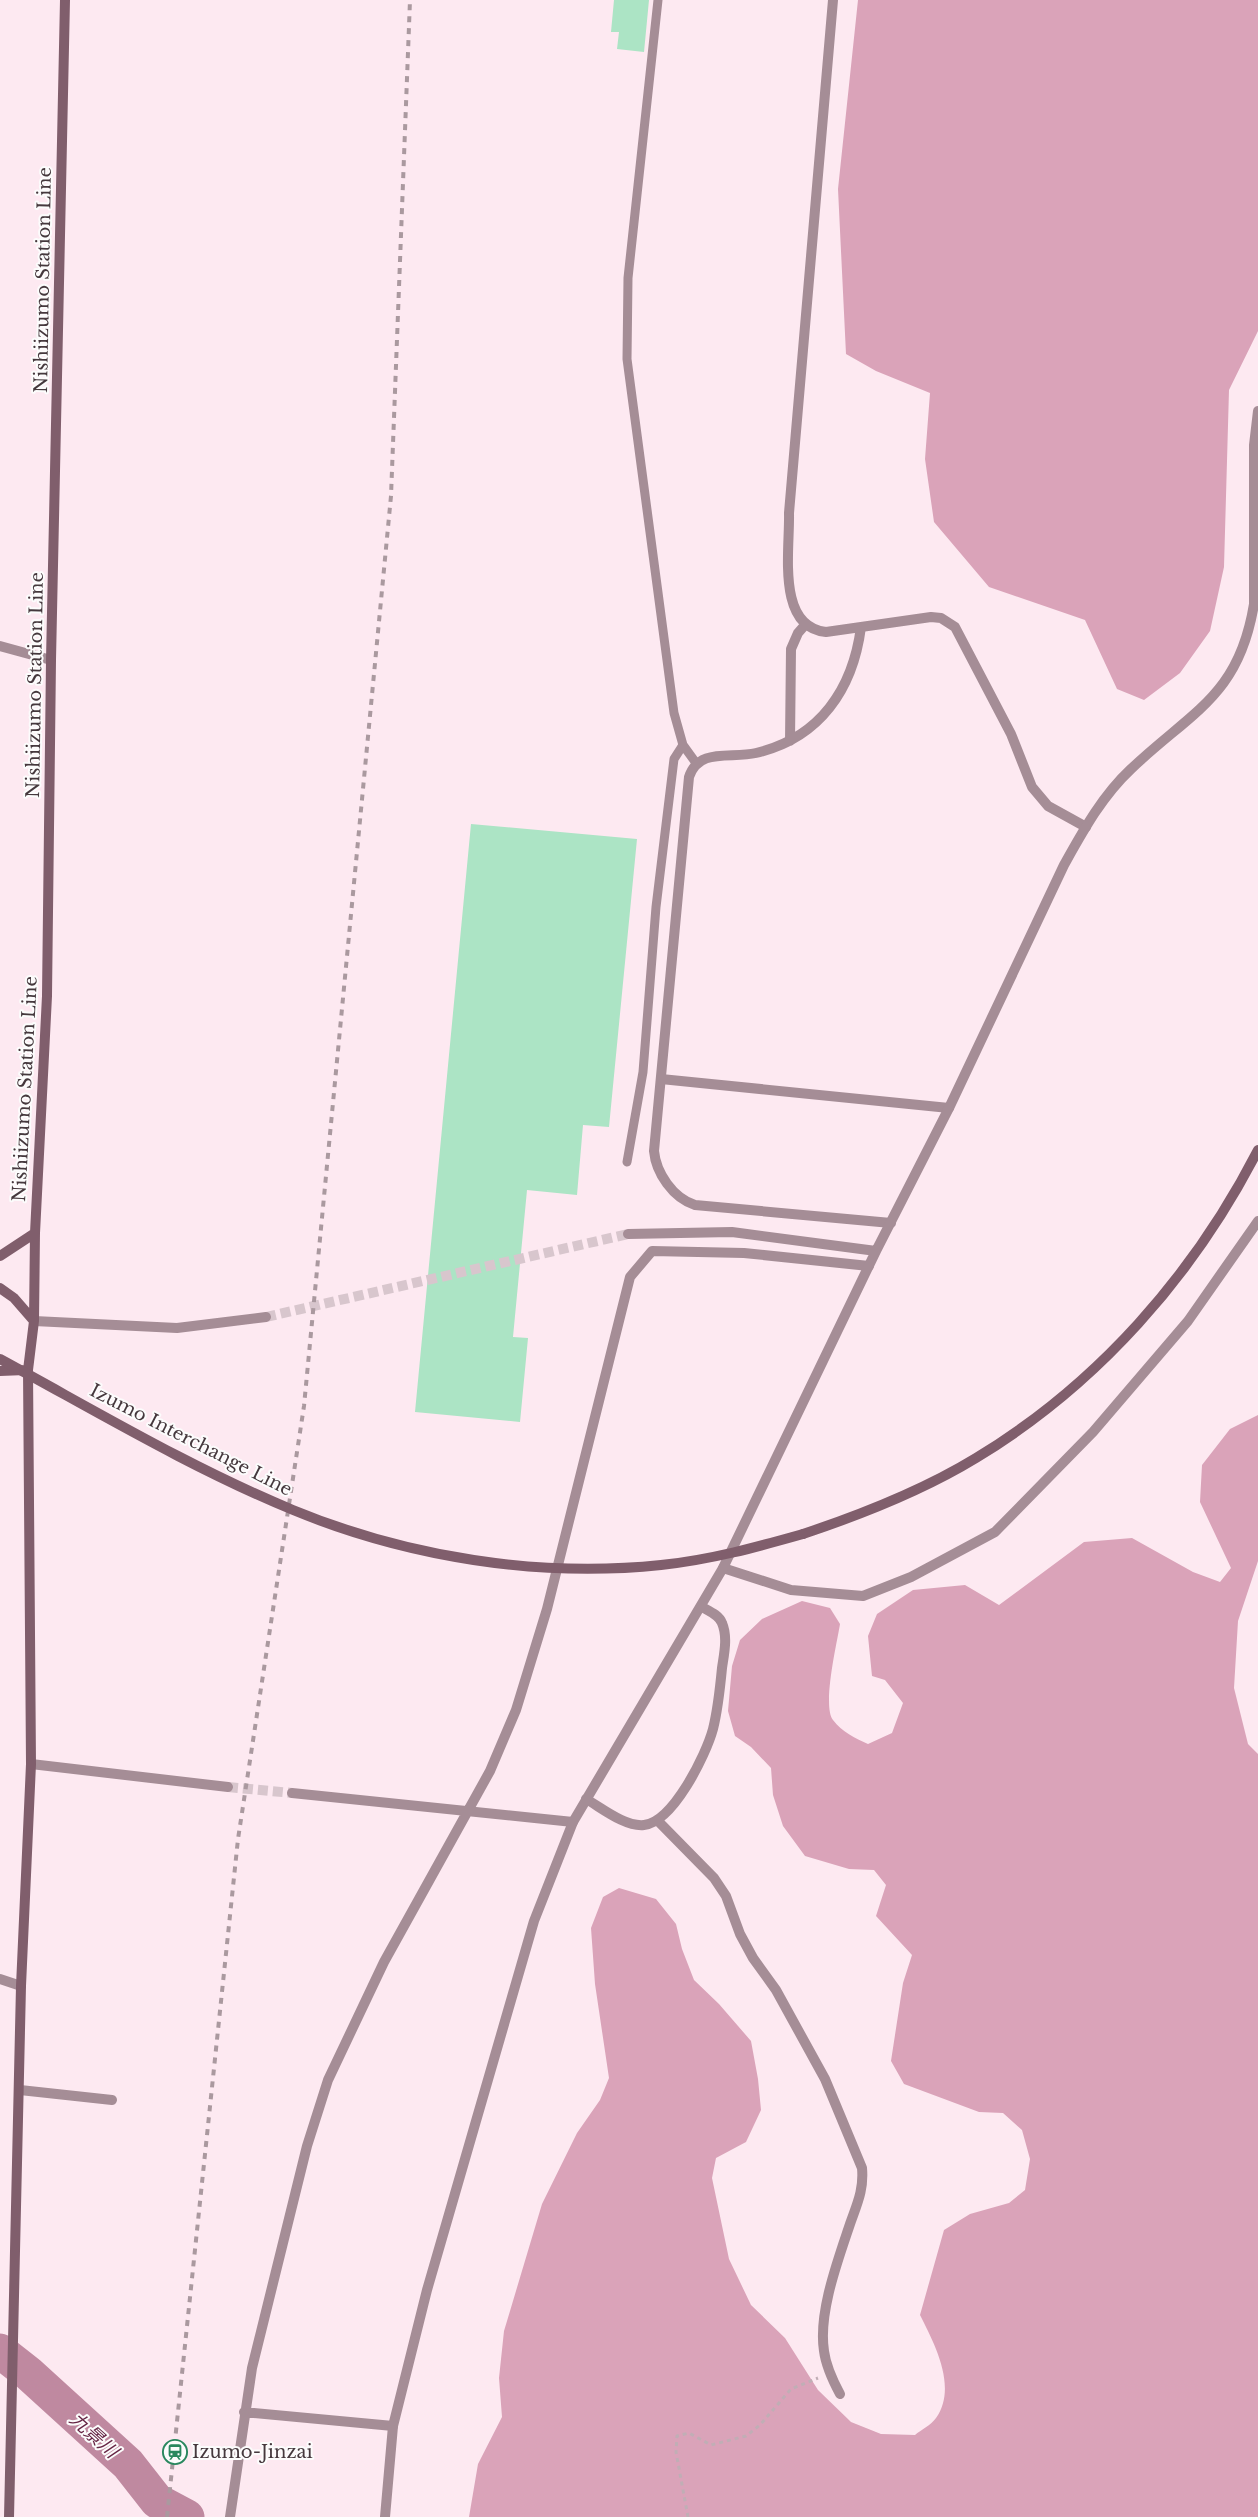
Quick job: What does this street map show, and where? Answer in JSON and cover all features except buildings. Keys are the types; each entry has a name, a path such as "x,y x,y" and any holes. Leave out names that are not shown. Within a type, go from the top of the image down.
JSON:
{"main road":[{"name":"Nishiizumo Station Line","path":"9,2517 21,1986 31,1764 28,1370 34,1321 35,1233 47,996 51,660 65,0"},
{"name":"Izumo Interchange Line","path":"0,1359 207,1471 253,1493 336,1526 426,1551 505,1564 553,1567 660,1565 709,1558 803,1534 890,1503 976,1459 1012,1435 1089,1373 1126,1337 1196,1254 1220,1218 1258,1150"},
{"path":"0,1256 35,1233"},
{"path":"0,1288 14,1298 34,1321"},
{"path":"0,1371 28,1370"}],"street":[{"path":"834,0 789,513 792,604 797,615 805,625 826,632 931,618 948,621 955,627 1011,734 1032,787 1040,799 1048,806 1086,827"},
{"path":"385,2517 393,2426 427,2290 534,1921 573,1822 723,1568 890,1222 949,1108 1064,865 1086,827 1115,786 1131,769 1204,707 1235,666 1243,648 1254,604 1254,445 1258,411"},
{"path":"790,741 791,649 798,633 805,625"},
{"path":"861,627 854,664 839,696 811,726 790,741 754,754 710,757 696,764 689,777 655,1160 674,1193 695,1205 890,1222"},
{"path":"0,646 51,660"},
{"path":"661,1079 949,1108"},
{"path":"723,1568 791,1590 863,1596 911,1577 995,1532 1092,1432 1188,1321 1258,1220"},
{"path":"628,1234 732,1232 876,1251"},
{"path":"230,2517 252,2368 300,2175 328,2080 384,1962 490,1771 516,1710 544,1618 630,1277 652,1252 744,1253 869,1266"},
{"path":"34,1321 177,1328 266,1317"},
{"path":"586,1799 629,1823 647,1825 657,1820 668,1810 693,1774 712,1731 716,1714 725,1635 722,1622 717,1616 702,1606"},
{"path":"31,1764 228,1787"},
{"path":"292,1793 573,1822"},
{"path":"657,1820 714,1878 726,1896 740,1934 753,1958 776,1990 825,2079 862,2168 863,2181 860,2200 832,2282 823,2341 830,2375 840,2394"},
{"path":"0,1980 21,1986"},
{"path":"20,2090 112,2100"},
{"path":"244,2412 393,2426"}],"lane":[{"path":"658,0 628,278 627,359 674,713 683,745 696,764"},
{"path":"627,1162 643,1072 656,907 674,758 683,745"}],"path":[{"path":"688,2517 676,2452 677,2436 689,2433 711,2445 746,2436 760,2425 791,2390 809,2381 830,2375"}],"shaded area":[{"path":"858,0 1258,0 1258,331 1229,390 1224,567 1210,631 1180,673 1144,700 1117,689 1085,620 989,587 934,522 925,459 930,393 876,371 846,354 838,189"},
{"path":"1258,1415 1258,1561 1238,1621 1234,1688 1248,1744 1258,1754 1258,2517 469,2517 478,2464 502,2417 499,2378 504,2331 542,2204 577,2133 600,2100 609,2078 595,1984 591,1928 603,1897 619,1888 656,1899 676,1924 682,1949 694,1980 719,2004 751,2041 761,2110 746,2142 716,2158 712,2178 729,2259 751,2305 785,2338 818,2390 851,2422 881,2434 915,2435 936,2418 942,2406 945,2393 942,2365 920,2315 944,2230 970,2214 1009,2203 1025,2190 1030,2159 1022,2130 1003,2113 979,2112 904,2084 891,2061 903,1983 912,1955 876,1916 886,1885 874,1870 849,1869 805,1856 783,1826 773,1795 771,1768 751,1747 735,1736 728,1711 732,1666 740,1640 762,1619 802,1601 830,1608 840,1624 830,1688 830,1713 840,1728 868,1744 892,1733 903,1703 885,1680 872,1676 868,1636 877,1614 913,1590 965,1585 999,1605 1084,1542 1132,1538 1193,1572 1220,1582 1231,1568 1200,1502 1202,1465 1230,1429"}],"waterway":[{"name":"九景川","path":"0,2351 28,2373 128,2464 157,2501 187,2517"}],"tunnel":[{"path":"266,1317 628,1234"},
{"path":"228,1787 292,1793"}],"railway":[{"path":"167,2517 238,1839 304,1406 391,496 410,0"}],"place":[{"name":"Izumo-Jinzai","path":"175,2452"}]}
